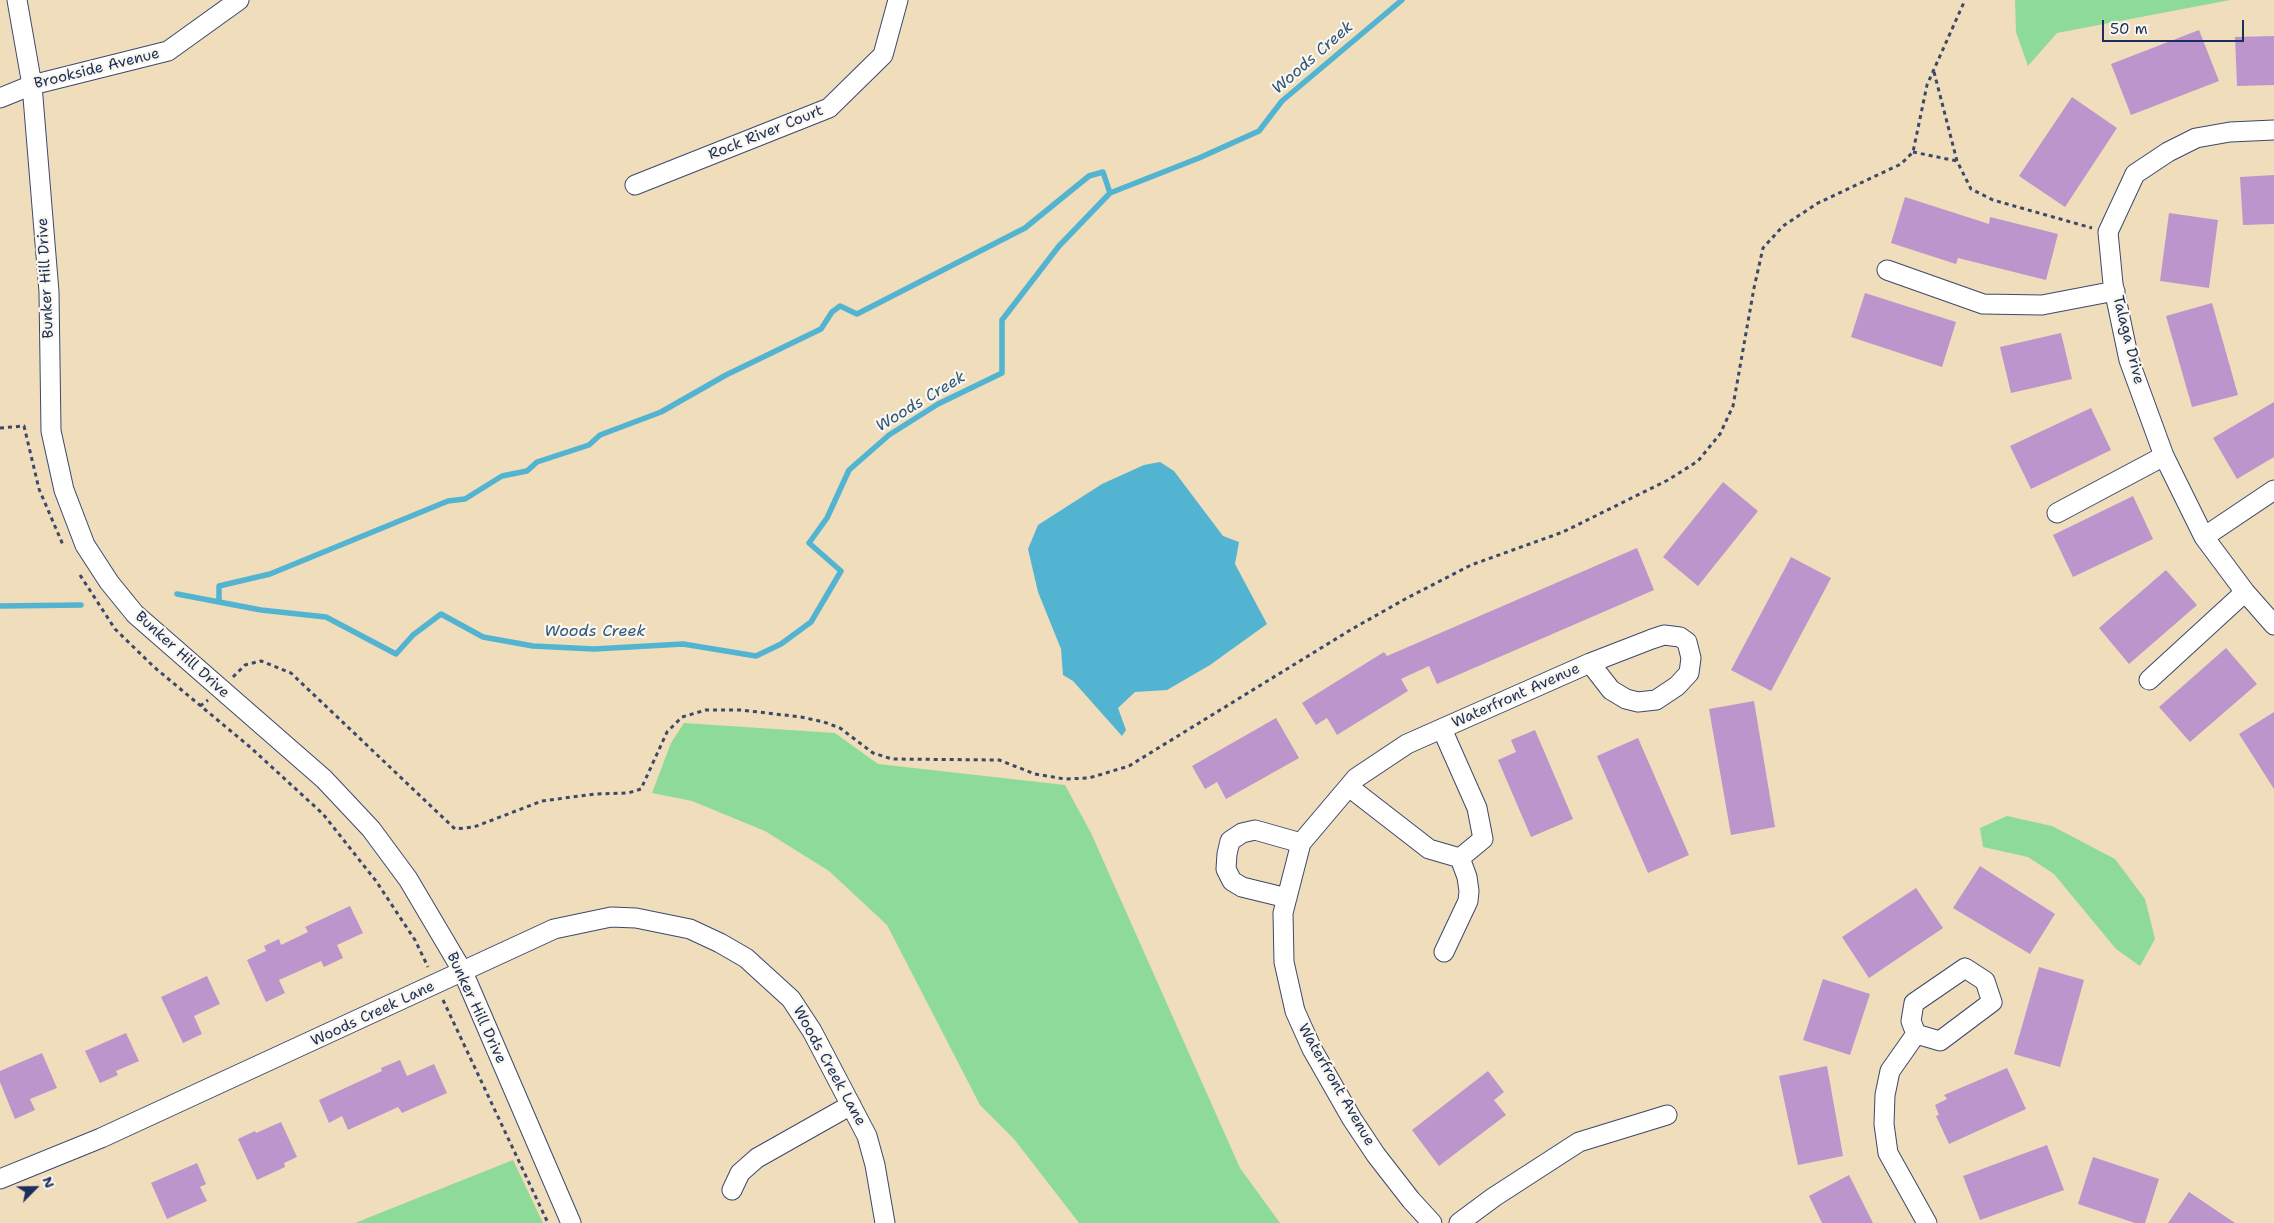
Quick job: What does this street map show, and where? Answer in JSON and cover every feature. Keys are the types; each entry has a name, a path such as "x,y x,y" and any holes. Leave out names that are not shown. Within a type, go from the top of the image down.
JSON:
{"street":[{"name":"Bunker Hill Drive","path":"17,0 32,85 49,292 51,431 64,490 85,545 109,582 136,614 324,779 371,829 408,879 463,972 571,1223"},
{"name":"Brookside Avenue","path":"0,98 32,85 168,51 239,0"},
{"name":"Rock River Court","path":"635,185 829,108 883,55 898,0"},
{"path":"2108,232 2135,174 2168,152 2196,138 2230,132 2274,130"},
{"name":"Talaga Drive","path":"2108,232 2115,291 2129,360 2164,456 2204,537 2274,625"},
{"path":"1887,270 1982,304 2042,305 2115,291"},
{"path":"2057,513 2164,456"},
{"path":"2204,537 2274,490"},
{"path":"2149,680 2246,592"},
{"name":"Waterfront Avenue","path":"1432,1223 1387,1170 1352,1119 1312,1049 1295,1011 1284,962 1283,913 1301,843 1356,778 1407,744 1590,663 1664,636 1680,637 1687,642 1691,658 1689,673 1677,686 1656,700 1638,702 1626,699 1611,690 1590,663"},
{"name":"Waterfront Avenue","path":"1442,729 1477,808 1483,839 1460,858"},
{"path":"1349,787 1429,849 1460,858 1467,877 1468,896 1444,952"},
{"path":"1287,898 1242,887 1232,881 1226,869 1230,841 1242,833 1255,830 1301,843"},
{"name":"Woods Creek Lane","path":"0,1179 102,1138 554,929 588,920 611,917 636,918 690,929 746,958 791,999 812,1031 867,1136 885,1223"},
{"path":"1916,1034 1890,1072 1885,1095 1884,1124 1888,1153 1927,1223"},
{"path":"732,1190 740,1173 757,1158 851,1105"},
{"path":"1460,1223 1494,1197 1560,1152 1579,1142 1667,1115"}],"path":[{"path":"200,706 221,689 245,665 261,661 291,673 455,829 474,827 542,801 595,794 628,793 641,790 667,732 682,717 706,710 742,710 802,717 824,722 840,728 873,753 892,759 999,760 1035,774 1065,779 1089,778 1129,766 1352,629 1407,598 1471,565 1563,532 1668,480 1698,461 1720,434 1733,406 1754,288 1764,248 1783,226 1818,203 1901,164 1913,152 1927,86 1965,0"},
{"path":"1934,71 1957,161 1971,189 1993,200 2108,232"},
{"path":"1913,152 1957,161"},
{"path":"0,428 24,426 39,489 66,549"},
{"path":"80,574 115,629 154,667 250,747 324,814 381,888 415,940 548,1223"}],"green space":[{"path":"2015,0 2230,0 2057,33 2028,66 2016,32"},
{"path":"684,723 835,733 878,764 1065,785 1091,833 1240,1168 1280,1223 1079,1223 1014,1139 980,1105 887,925 829,871 765,831 692,801 652,793 671,743"},
{"path":"2007,816 2052,826 2115,859 2145,899 2155,939 2140,966 2116,949 2054,874 2028,857 1983,847 1980,828"},
{"path":"513,1160 543,1223 355,1223"}],"water":[{"path":"1160,462 1174,471 1223,536 1239,542 1235,564 1267,624 1210,665 1167,690 1135,692 1118,708 1126,730 1122,736 1073,681 1063,675 1061,649 1038,592 1028,549 1038,525 1102,484 1144,465"}],"building":[{"path":"2199,30 2219,81 2131,115 2111,64"},
{"path":"2274,36 2274,85 2237,86 2235,37"},
{"path":"2072,97 2117,128 2065,207 2019,176"},
{"path":"2274,175 2274,224 2243,225 2240,177"},
{"path":"1905,197 1989,224 1990,217 2058,234 2046,280 1958,258 1956,264 1891,243"},
{"path":"2169,213 2218,220 2209,288 2160,281"},
{"path":"1865,293 1956,322 1942,367 1851,337"},
{"path":"2212,303 2238,395 2192,407 2166,316"},
{"path":"2061,333 2072,379 2011,393 2000,347"},
{"path":"2274,402 2274,457 2237,479 2213,438"},
{"path":"2091,408 2111,450 2031,489 2010,446"},
{"path":"1723,482 1758,511 1698,586 1663,557"},
{"path":"2133,496 2153,539 2073,577 2053,535"},
{"path":"1637,548 1654,590 1437,684 1429,666 1401,679 1408,691 1337,735 1327,718 1316,725 1302,703 1384,652 1387,656"},
{"path":"1791,557 1831,578 1771,691 1731,670"},
{"path":"2166,570 2197,605 2129,664 2099,628"},
{"path":"2226,648 2257,684 2190,742 2159,707"},
{"path":"1754,701 1775,827 1731,835 1709,709"},
{"path":"2274,712 2274,789 2239,734"},
{"path":"1276,718 1299,758 1226,799 1217,782 1205,789 1192,766"},
{"path":"1535,730 1573,819 1531,837 1498,760 1516,752 1511,740"},
{"path":"1638,738 1689,855 1648,873 1597,756"},
{"path":"1980,866 2055,914 2030,954 1953,908"},
{"path":"1916,888 1943,928 1869,978 1842,937"},
{"path":"350,906 363,933 337,945 343,958 324,967 321,961 279,980 285,993 266,1002 247,960 266,951 264,946 279,939 281,945 308,932 305,927"},
{"path":"2039,967 2084,980 2060,1067 2014,1054"},
{"path":"207,976 220,1004 194,1016 202,1034 183,1043 161,997"},
{"path":"1823,979 1870,994 1850,1055 1803,1040"},
{"path":"126,1033 139,1061 116,1071 118,1075 100,1083 85,1051"},
{"path":"42,1053 57,1088 30,1099 35,1110 15,1119 0,1082 0,1071"},
{"path":"400,1060 407,1076 434,1064 447,1093 402,1113 398,1107 348,1130 342,1116 329,1123 319,1100 382,1071 381,1068"},
{"path":"1827,1066 1843,1156 1798,1165 1779,1076"},
{"path":"2007,1068 2026,1109 1949,1144 1936,1116 1939,1115 1935,1105 1947,1099 1944,1095"},
{"path":"1488,1071 1504,1092 1494,1100 1506,1115 1439,1166 1412,1130"},
{"path":"281,1122 297,1157 284,1163 285,1167 257,1180 238,1139"},
{"path":"2047,1145 2064,1190 1980,1220 1963,1176"},
{"path":"2093,1157 2159,1179 2145,1223 2135,1223 2078,1204"},
{"path":"197,1163 206,1184 200,1187 207,1201 167,1219 151,1183"},
{"path":"1849,1175 1873,1223 1822,1223 1809,1196"},
{"path":"2189,1192 2235,1223 2168,1223"}],"waterway":[{"name":"Woods Creek","path":"177,594 261,610 326,617 396,654 413,635 441,614 483,637 533,646 594,649 683,644 756,656 781,644 811,622 841,571 809,543 827,518 849,470 889,435 938,404 1002,373 1002,320 1059,246 1110,193 1199,158 1259,131 1282,101 1402,0"},
{"path":"219,602 219,586 270,574 448,501 465,499 502,476 527,471 537,462 589,445 600,435 661,412 726,375 821,329 832,312 840,306 857,314 1025,228 1089,176 1103,172 1110,193"},
{"name":"Woods Creek","path":"0,606 81,605"}]}
